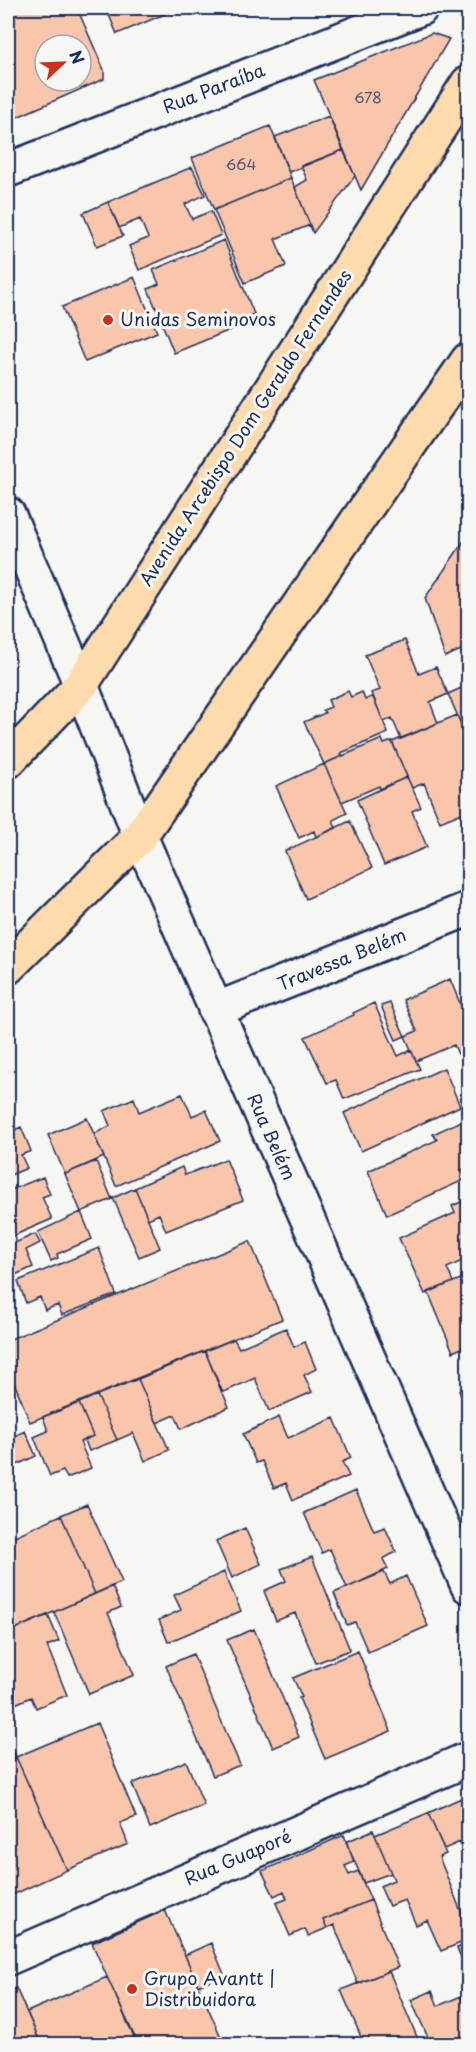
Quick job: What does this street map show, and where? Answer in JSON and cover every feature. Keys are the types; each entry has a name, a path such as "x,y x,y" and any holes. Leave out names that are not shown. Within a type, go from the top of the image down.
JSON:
{"main road":[{"name":"Avenida Arcebispo Dom Geraldo Fernandes","path":"8,761 81,686 468,83"},
{"path":"8,967 140,836 468,360"}],"street":[{"name":"Rua Paraíba","path":"8,170 421,8"},
{"name":"Rua Belém","path":"8,514 81,686 140,836 468,1586"},
{"name":"Travessa Belém","path":"216,1010 468,909"},
{"name":"Rua Guaporé","path":"8,1958 468,1760"}],"building":[{"path":"8,8 77,8 88,33 33,33 33,93 72,93 8,121"},
{"path":"106,8 165,8 167,13 117,34"},
{"path":"432,33 449,39 361,190 314,80"},
{"path":"93,45 104,70 104,79 93,84"},
{"path":"329,116 343,150 289,172 275,137"},
{"path":"270,126 291,178 214,210 192,158"},
{"path":"343,150 355,176 313,233 295,187 307,180 301,166"},
{"path":"192,167 205,195 185,204 192,219 211,211 221,235 139,270 129,246 148,238 140,219 119,228 108,202"},
{"path":"291,178 310,225 275,239 286,266 245,283 214,210"},
{"path":"108,202 123,236 97,246 83,213"},
{"path":"224,240 254,314 239,319 242,325 174,353 148,289 159,284 153,270"},
{"path":"134,277 157,332 85,362 62,307"},
{"path":"468,535 468,647 445,657 425,598"},
{"path":"405,640 419,674 436,667 448,694 430,702 438,723 401,739 392,718 384,722 371,693 380,690 365,655"},
{"path":"468,685 468,729 464,730 448,694"},
{"path":"348,691 351,697 362,692 365,700 373,696 388,733 341,753 342,756 324,764 304,722 325,713 323,710 331,707 328,700"},
{"path":"457,715 468,741 468,825 462,813 440,822 424,783 412,788 392,742"},
{"path":"382,739 384,744 392,741 407,777 342,802 324,764"},
{"path":"324,764 347,813 333,820 336,828 316,837 314,831 299,838 276,786"},
{"path":"407,777 421,807 412,811 427,847 384,865 357,800"},
{"path":"350,821 372,868 306,899 285,851"},
{"path":"450,979 466,1018 468,1017 468,1050 458,1054 454,1045 416,1061 405,1036 417,1031 403,1000"},
{"path":"374,1003 398,1056 411,1050 420,1069 344,1099 336,1080 327,1083 305,1037 354,1015 353,1013"},
{"path":"390,1003 405,1036 396,1040 381,1006"},
{"path":"444,1068 460,1106 361,1151 344,1113"},
{"path":"182,1094 192,1116 206,1110 220,1141 116,1186 94,1134 110,1126 104,1111 134,1098 139,1112"},
{"path":"87,1118 104,1157 65,1174 48,1135"},
{"path":"468,1118 468,1149 464,1150 468,1167 461,1170 466,1179 387,1215 368,1171 437,1140 433,1134"},
{"path":"21,1127 31,1151 21,1155 27,1168 8,1176 8,1133"},
{"path":"226,1159 243,1200 166,1231 159,1214 148,1219 135,1188 182,1167 185,1175"},
{"path":"96,1161 112,1199 81,1212 65,1174"},
{"path":"43,1177 50,1194 42,1197 52,1219 8,1238 8,1191"},
{"path":"135,1188 160,1248 139,1257 113,1198"},
{"path":"468,1199 468,1258 447,1268 453,1282 425,1294 399,1238 455,1213 452,1206"},
{"path":"81,1212 92,1239 57,1254 58,1258 51,1261 38,1232"},
{"path":"35,1234 40,1243 26,1250 33,1267 8,1278 8,1246"},
{"path":"250,1241 282,1319 30,1422 8,1367 8,1340"},
{"path":"99,1248 116,1294 62,1315 58,1305 45,1310 40,1297 26,1303 18,1281"},
{"path":"468,1276 468,1345 453,1352 428,1292"},
{"path":"286,1328 294,1347 305,1342 316,1369 304,1375 312,1392 269,1411 255,1378 222,1393 205,1351 234,1339 239,1348"},
{"path":"205,1351 229,1407 181,1429 175,1415 157,1423 138,1379"},
{"path":"138,1379 169,1450 145,1461 133,1433 117,1440 97,1395"},
{"path":"468,1388 468,1411 459,1391"},
{"path":"97,1395 117,1440 89,1451 85,1440 93,1436 79,1403"},
{"path":"79,1403 93,1436 80,1442 91,1468 67,1478 63,1471 50,1476 34,1437 48,1431 43,1417"},
{"path":"279,1417 288,1438 334,1418 351,1458 342,1462 349,1476 293,1500 286,1483 274,1488 262,1461 256,1463 243,1434"},
{"path":"25,1431 36,1456 8,1469 8,1439"},
{"path":"356,1490 374,1531 385,1527 396,1552 383,1559 388,1569 347,1588 330,1549 322,1553 304,1513"},
{"path":"87,1504 122,1582 95,1594 61,1515"},
{"path":"61,1515 95,1594 8,1632 8,1539"},
{"path":"245,1528 261,1564 232,1578 216,1541"},
{"path":"312,1557 350,1650 316,1663 295,1613 276,1621 264,1591 286,1581 281,1569"},
{"path":"224,1572 241,1611 168,1642 159,1620 181,1610 174,1595"},
{"path":"384,1572 390,1584 406,1576 428,1626 368,1652 355,1622 347,1625 334,1593"},
{"path":"112,1586 121,1607 108,1613 134,1675 89,1694 54,1612"},
{"path":"48,1615 59,1641 47,1646 67,1695 36,1708 31,1697 8,1707 8,1632"},
{"path":"254,1629 299,1737 273,1748 227,1640"},
{"path":"358,1651 391,1731 325,1759 293,1678"},
{"path":"193,1654 240,1765 213,1776 166,1666"},
{"path":"97,1723 136,1817 120,1823 128,1844 67,1870 16,1757"},
{"path":"8,1738 16,1757 8,1761"},
{"path":"16,1757 67,1870 8,1897 8,1761"},
{"path":"186,1761 204,1805 150,1828 132,1784"},
{"path":"468,1795 468,1863 460,1842 444,1849 428,1813"},
{"path":"428,1813 446,1854 439,1857 468,1929 468,1940 441,1951 427,1920 416,1925 405,1900 389,1906 380,1886 394,1880 375,1835"},
{"path":"373,1830 391,1873 364,1883 346,1842"},
{"path":"344,1835 354,1862 345,1866 349,1875 358,1871 371,1900 323,1920 327,1928 308,1936 305,1929 290,1936 276,1903 287,1899 284,1891 274,1896 262,1871"},
{"path":"371,1900 398,1967 358,1984 334,1925 327,1928 323,1920"},
{"path":"165,1910 224,2044 137,2044 92,1943"},
{"path":"211,1943 224,1974 198,1986 185,1955"},
{"path":"468,1944 468,1974 457,1948"},
{"path":"389,1971 420,2044 364,2044 341,1990"},
{"path":"107,1977 138,2044 41,2044 27,2012"},
{"path":"16,1988 40,2042 35,2044 8,2044 8,1991"},
{"path":"432,1991 438,2006 461,1996 468,2014 468,2041 459,2044 431,2044 411,2000"},
{"path":"333,2037 336,2044 317,2044"}],"place":[{"name":"Unidas Seminovos","path":"108,320"},
{"name":"Grupo Avantt | Distribuidora","path":"132,1989"}]}
